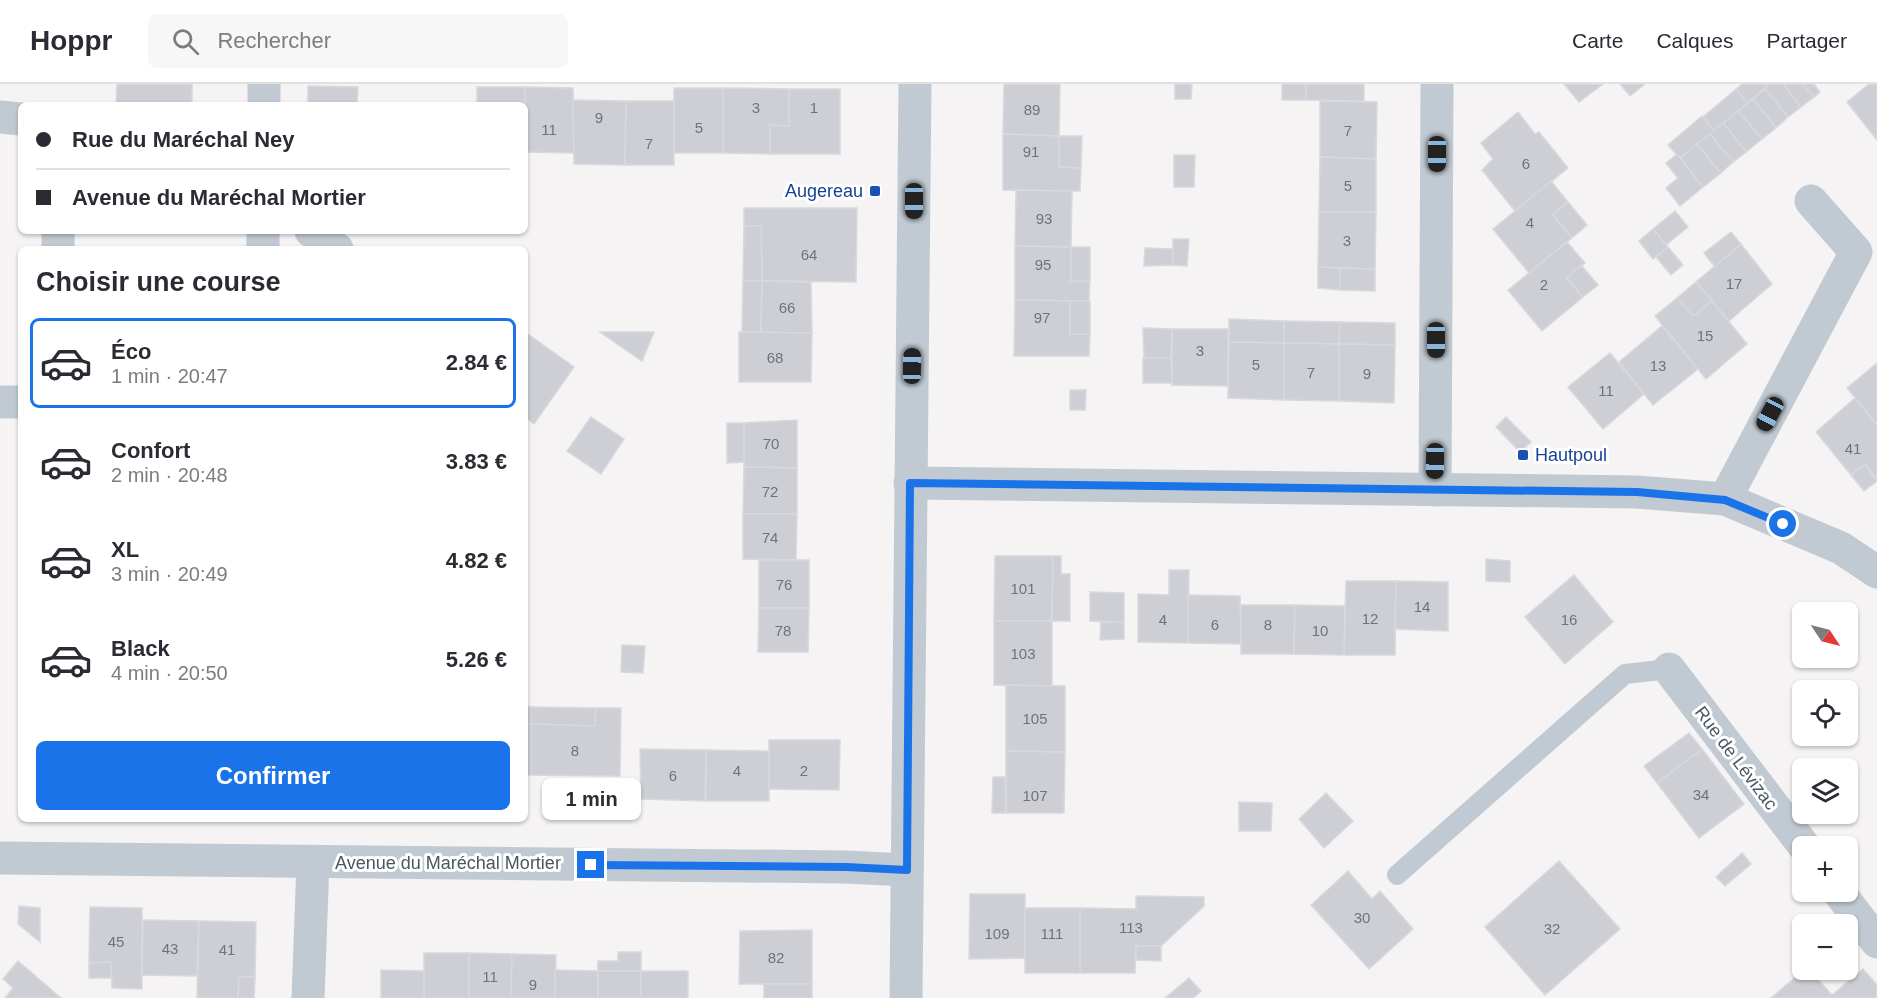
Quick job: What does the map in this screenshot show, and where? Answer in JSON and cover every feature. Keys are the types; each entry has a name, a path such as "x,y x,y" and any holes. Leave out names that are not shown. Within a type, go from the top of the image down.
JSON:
{"street":[{"path":"264,84 264,102"},
{"path":"906,998 915,84"},
{"path":"1435,490 1437,84"},
{"path":"0,117 18,119"},
{"path":"1725,500 1856,252 1811,201"},
{"path":"314,234 332,246"},
{"path":"0,402 18,402"},
{"path":"910,483 1637,492 1725,500 1841,548 1877,572"},
{"name":"Rue de Lévizac","path":"1669,669 1796,836"},
{"name":"Avenue du Maréchal Mortier","path":"0,858 846,867 907,870"},
{"name":"Avenue du Maréchal Mortier","path":"308,998 312,862"},
{"path":"1846,902 1877,942"}],"lane":[{"path":"1396,875 1625,674 1669,669"}],"building":[{"path":"117,84 192,84 192,102 116,102"},
{"path":"1004,84 1060,84 1059,136 1003,134"},
{"path":"1175,84 1192,84 1191,99 1175,99"},
{"path":"1282,84 1306,84 1306,100 1282,100"},
{"path":"1306,84 1364,84 1364,101 1306,100"},
{"path":"1564,84 1603,84 1579,102"},
{"path":"1620,84 1645,84 1630,96"},
{"path":"1742,84 1770,84 1747,103 1736,89"},
{"path":"1770,84 1783,84 1801,107 1788,117 1765,89"},
{"path":"1783,84 1803,84 1814,97 1801,107"},
{"path":"1803,84 1814,84 1820,92 1814,97"},
{"path":"1869,84 1877,84 1877,140 1847,102"},
{"path":"308,86 358,87 357,102 308,102"},
{"path":"477,87 525,87 525,102 477,102"},
{"path":"525,87 573,88 574,153 528,152 528,102 525,102"},
{"path":"674,88 723,88 723,153 674,153"},
{"path":"723,88 789,89 789,126 770,125 770,154 723,153"},
{"path":"789,89 840,89 840,154 770,154 770,125 789,126"},
{"path":"1736,89 1747,103 1714,131 1703,117"},
{"path":"1765,89 1788,117 1776,128 1753,99"},
{"path":"1753,99 1776,128 1762,139 1738,111"},
{"path":"573,100 626,101 625,165 574,164"},
{"path":"626,101 674,101 674,165 625,165"},
{"path":"1320,101 1377,102 1376,159 1320,157"},
{"path":"1738,111 1762,139 1746,152 1723,123"},
{"path":"1518,112 1535,134 1539,132 1568,168 1515,211 1482,170 1493,159 1481,143"},
{"path":"1702,116 1714,131 1680,158 1668,145"},
{"path":"1723,123 1746,152 1733,162 1710,134"},
{"path":"1003,134 1059,136 1059,167 1081,168 1080,191 1003,190"},
{"path":"1710,134 1733,162 1721,173 1697,144"},
{"path":"1059,136 1082,136 1081,168 1059,167"},
{"path":"1697,144 1721,173 1703,187 1680,158"},
{"path":"1677,154 1703,187 1680,206 1666,188 1678,178 1666,163"},
{"path":"1174,155 1195,155 1194,187 1174,187"},
{"path":"1320,157 1376,159 1376,212 1319,212"},
{"path":"1551,181 1568,202 1553,215 1572,238 1529,273 1493,229"},
{"path":"1016,190 1072,191 1071,247 1015,246"},
{"path":"1568,202 1587,225 1572,238 1553,215"},
{"path":"744,208 857,208 856,282 762,281 761,226 744,226"},
{"path":"1675,211 1688,227 1666,245 1653,229"},
{"path":"1319,212 1376,212 1375,269 1318,267"},
{"path":"744,226 761,226 762,281 743,281"},
{"path":"1653,229 1668,247 1653,259 1639,241"},
{"path":"1731,232 1741,244 1715,267 1704,253"},
{"path":"1173,239 1189,239 1187,266 1173,265"},
{"path":"1567,242 1585,263 1567,278 1583,297 1542,331 1508,290"},
{"path":"1741,244 1772,284 1729,321 1696,282"},
{"path":"1015,246 1071,247 1071,281 1090,281 1089,301 1015,300"},
{"path":"1071,247 1090,247 1090,281 1071,281"},
{"path":"1668,247 1683,265 1671,275 1656,257"},
{"path":"1145,248 1173,249 1173,265 1144,266"},
{"path":"1581,265 1598,285 1583,297 1567,278"},
{"path":"1318,267 1340,268 1340,290 1318,288"},
{"path":"1340,268 1375,269 1375,291 1340,290"},
{"path":"743,281 762,281 761,333 742,333"},
{"path":"762,281 811,282 812,333 761,333"},
{"path":"1696,282 1712,301 1693,316 1677,298"},
{"path":"1677,298 1693,316 1712,301 1747,344 1706,379 1655,316"},
{"path":"1015,300 1070,301 1070,334 1090,334 1089,356 1014,356"},
{"path":"1070,301 1090,301 1090,334 1070,334"},
{"path":"1229,319 1284,321 1284,343 1229,342"},
{"path":"1284,321 1340,322 1339,344 1284,343"},
{"path":"1340,322 1395,323 1395,345 1339,344"},
{"path":"1662,326 1698,369 1653,405 1619,362"},
{"path":"1143,328 1172,329 1171,358 1144,358"},
{"path":"1172,329 1228,329 1228,386 1172,385"},
{"path":"600,332 654,332 642,361"},
{"path":"739,332 812,333 811,382 739,382"},
{"path":"528,334 574,367 534,424 528,419"},
{"path":"1229,342 1284,343 1284,400 1228,398"},
{"path":"1284,343 1339,344 1339,401 1284,400"},
{"path":"1339,344 1395,345 1394,403 1339,401"},
{"path":"1610,353 1644,394 1603,429 1568,387"},
{"path":"1143,358 1171,358 1172,383 1143,383"},
{"path":"1877,363 1877,425 1847,388"},
{"path":"1070,390 1086,390 1085,410 1070,410"},
{"path":"1855,398 1877,425 1877,479 1865,464 1851,475 1816,432"},
{"path":"591,417 624,439 601,474 567,451"},
{"path":"1506,417 1531,442 1520,452 1496,427"},
{"path":"797,420 797,468 744,467 744,423"},
{"path":"727,423 744,423 744,462 727,463"},
{"path":"1865,464 1877,481 1864,491 1851,475"},
{"path":"744,467 797,468 797,514 743,514"},
{"path":"743,514 797,514 796,560 743,559"},
{"path":"995,556 1053,556 1052,621 994,621"},
{"path":"1053,556 1061,556 1061,574 1070,574 1070,621 1052,621"},
{"path":"1486,559 1510,561 1510,582 1486,581"},
{"path":"759,560 809,560 809,608 759,608"},
{"path":"1169,570 1189,570 1188,643 1138,642 1138,594 1169,595"},
{"path":"1574,575 1613,622 1565,664 1525,617"},
{"path":"1346,581 1396,581 1395,655 1344,655"},
{"path":"1396,581 1448,582 1448,631 1395,629"},
{"path":"1090,592 1124,593 1124,622 1090,621"},
{"path":"1188,595 1240,596 1241,644 1188,643"},
{"path":"1241,605 1295,605 1294,654 1241,654"},
{"path":"1295,605 1345,606 1344,655 1294,654"},
{"path":"759,608 809,608 808,652 758,652"},
{"path":"994,621 1052,621 1052,686 994,685"},
{"path":"1101,622 1124,622 1124,639 1100,640"},
{"path":"622,645 645,646 643,673 621,672"},
{"path":"1006,685 1065,686 1065,752 1006,751"},
{"path":"528,707 531,707 531,724 528,724"},
{"path":"531,707 595,708 595,726 531,724"},
{"path":"595,708 621,708 620,776 531,775 531,724 595,726"},
{"path":"528,724 531,724 531,775 528,775"},
{"path":"1689,733 1702,749 1657,783 1644,766"},
{"path":"769,740 840,740 839,790 769,789"},
{"path":"640,749 706,750 705,801 641,799"},
{"path":"1702,749 1744,804 1699,838 1657,783"},
{"path":"706,750 769,751 769,801 706,801"},
{"path":"1006,751 1065,752 1064,813 1006,813"},
{"path":"993,777 1005,777 1006,813 992,813"},
{"path":"1326,793 1353,821 1324,848 1299,819"},
{"path":"1239,802 1272,803 1271,831 1239,831"},
{"path":"1742,853 1751,864 1725,886 1716,877"},
{"path":"1559,861 1620,929 1545,995 1485,927"},
{"path":"1348,871 1372,899 1380,891 1413,929 1369,969 1311,905"},
{"path":"970,894 1025,894 1025,958 969,959"},
{"path":"1136,896 1204,897 1204,906 1161,946 1136,946 1135,973 1080,973 1080,908 1136,909"},
{"path":"19,906 40,908 40,942 18,924"},
{"path":"90,907 142,908 142,989 112,988 111,962 89,963"},
{"path":"1025,908 1080,908 1080,973 1025,973"},
{"path":"143,920 199,921 197,976 142,975"},
{"path":"199,921 256,922 255,977 239,977 238,998 197,998"},
{"path":"812,930 812,984 739,984 740,931"},
{"path":"1136,946 1161,946 1161,961 1136,960"},
{"path":"618,952 641,952 641,971 598,971 598,961 618,961"},
{"path":"424,953 469,953 469,998 424,998"},
{"path":"469,953 512,954 511,998 469,998"},
{"path":"512,954 556,955 555,998 511,998"},
{"path":"18,961 61,998 5,998 13,988 3,979"},
{"path":"111,962 111,978 89,978 89,963"},
{"path":"1863,969 1877,985 1877,998 1771,998 1792,980 1819,980 1832,995 1850,980 1858,980 1858,973"},
{"path":"381,970 424,971 424,998 381,998"},
{"path":"555,970 598,971 598,998 555,998"},
{"path":"598,971 641,971 641,998 598,998"},
{"path":"641,971 688,971 688,998 641,998"},
{"path":"239,977 255,977 254,998 238,998"},
{"path":"1189,978 1201,991 1193,998 1165,998"},
{"path":"764,984 812,984 812,998 764,998"}],"place":[{"name":"Augereau","path":"875,191"},
{"name":"Hautpoul","path":"1523,455"}],"route":[{"path":"591,865 846,867 907,870 910,483 1301,486 1637,492 1725,500 1783,524"}]}
